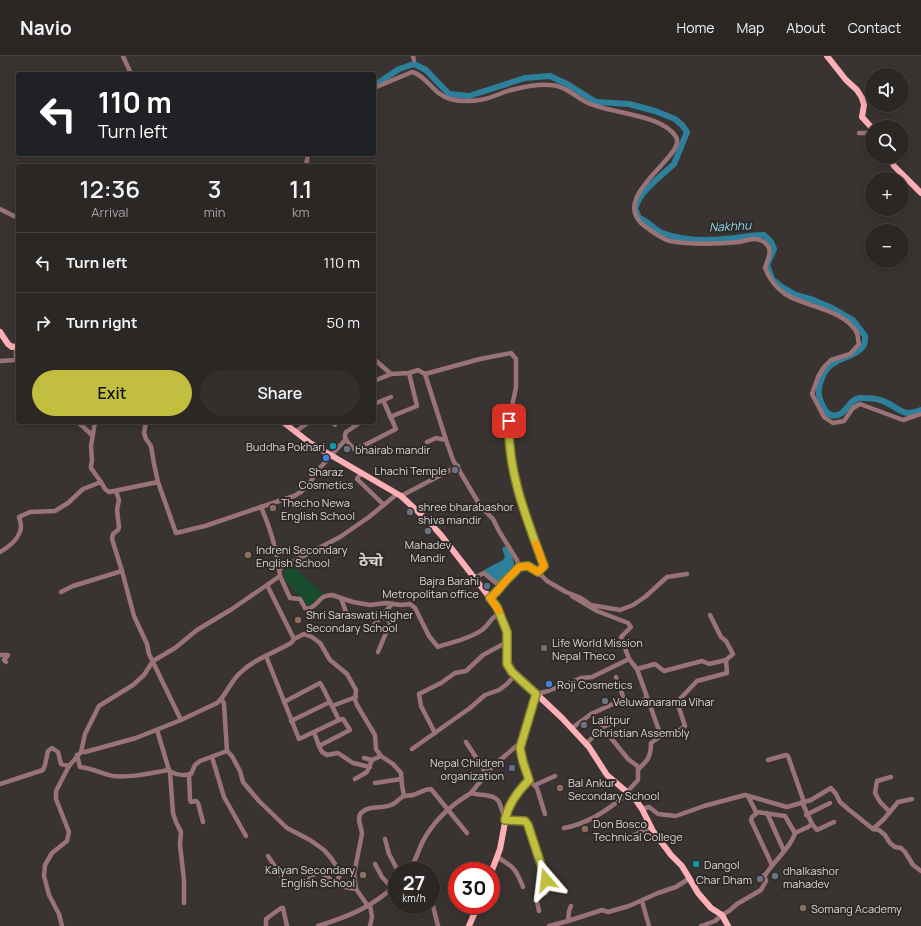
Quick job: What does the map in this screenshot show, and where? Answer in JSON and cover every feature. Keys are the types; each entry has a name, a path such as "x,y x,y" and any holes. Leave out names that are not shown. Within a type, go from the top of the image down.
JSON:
{"main road":[{"path":"827,56 838,71 857,90 862,98 864,105 862,117 865,120"},
{"path":"893,164 921,193"},
{"path":"0,332 8,344 12,347 16,346"},
{"path":"285,424 310,443 399,495 441,535 475,577 500,613 507,632 507,664 515,675 572,728 586,744 607,775 635,800 642,809 659,839 682,866 703,899 711,908 722,915 728,926"},
{"path":"495,862 500,848 506,819 516,795 529,780 520,748 536,694"},
{"path":"469,926 474,914"}],"street":[{"path":"123,56 130,72"},
{"path":"376,87 412,72 417,73 436,92 449,99 479,101 511,90 550,84 569,90 588,103 657,121 670,130 677,138 677,145 673,152 648,179 638,195 633,210 636,219 668,241 698,244 739,242 755,239 762,240 768,246 770,251 765,268 770,280 784,294 829,312 852,326 857,334 859,344 850,354 831,360 824,366 812,394 824,417 833,423 844,421 853,408 860,404 903,420 921,414"},
{"path":"860,133 865,133"},
{"path":"0,209 16,217"},
{"path":"425,374 480,359 511,353 516,359 516,387 509,421 508,442 522,504 544,566 538,572"},
{"path":"0,360 16,360"},
{"path":"376,361 391,374"},
{"path":"376,380 391,374 409,373 418,370 425,374 453,460 458,466 481,507 493,518 499,531 517,560 519,567"},
{"path":"390,417 417,406 409,373"},
{"path":"376,403 391,397"},
{"path":"345,438 355,450 396,429 383,400"},
{"path":"80,424 92,435"},
{"path":"95,424 91,446 91,468 105,489 110,492 158,482"},
{"path":"146,424 144,433 153,452 158,482 176,533 204,526 294,496 301,492 345,438 346,432 358,424"},
{"path":"295,432 306,424"},
{"path":"427,442 436,438 446,440"},
{"path":"279,569 340,536 399,495 458,466"},
{"path":"361,473 357,479 384,505"},
{"path":"0,552 6,549 17,537 21,527 19,517 30,512 55,511 68,503 83,489 101,482"},
{"path":"116,491 119,500 117,510 119,526 118,530 113,534 112,539 134,616 147,644 148,654 153,661 181,720"},
{"path":"261,507 269,525 277,551 280,576 290,598 300,599 305,608 308,609 314,606 324,596 332,595 353,602 370,605 410,604 412,605 429,636 438,647 479,632 486,626 494,615 500,613"},
{"path":"490,598 497,593 519,567 528,566 538,572 547,581 597,611 628,623 630,627 621,637 629,659 637,669 661,736"},
{"path":"61,592 73,586 122,571"},
{"path":"462,584 484,573 496,583 506,581"},
{"path":"566,592 581,598 591,605 620,610 633,605 645,597 667,577 687,574"},
{"path":"62,926 59,914 49,895 44,876 47,860 52,853 67,841 69,832 56,799 56,791 69,766 79,753 85,734 99,706 144,675 153,661 175,648 197,630 280,576"},
{"path":"267,585 294,639"},
{"path":"341,598 348,618"},
{"path":"374,625 392,604"},
{"path":"637,669 655,664 664,670 702,661 709,664 726,660 733,654 726,641 721,637 710,615"},
{"path":"378,652 391,621 382,616"},
{"path":"79,753 136,738 181,720 217,703 222,699 232,681 241,672 254,662 292,643 294,639 304,634 312,636 320,643 330,660 347,674 356,690 355,700 357,705 371,726 375,735 376,748 381,756 401,773 404,796"},
{"path":"435,733 421,706 419,694 441,683 455,673 466,671 483,655 507,642"},
{"path":"0,655 8,656 4,660 6,662"},
{"path":"266,656 299,740 343,719 350,730 319,746"},
{"path":"536,694 548,692 581,678 592,677 629,659"},
{"path":"564,828 575,826 587,821 620,800 638,780 638,769 644,764 651,754 651,743 661,736 677,732 685,726 678,702 697,682 727,673 726,660"},
{"path":"412,749 470,708 485,695 498,690 507,684 515,675"},
{"path":"616,677 626,704 630,705 647,698"},
{"path":"284,702 320,684 339,720"},
{"path":"291,721 331,704 356,697"},
{"path":"222,699 224,704 227,751 232,756 240,771 243,782 259,801 287,828 310,840 324,850 339,870 339,877 335,882"},
{"path":"572,728 591,714 624,699"},
{"path":"586,744 603,727 612,723"},
{"path":"156,730 169,771 173,813 181,832 180,845 184,880 184,903"},
{"path":"314,732 322,752 326,755 338,753 353,763 370,767"},
{"path":"611,738 628,759 640,768"},
{"path":"414,862 425,836 448,809 471,793 486,773 498,761 518,746 523,739"},
{"path":"466,742 486,773"},
{"path":"0,784 43,770 48,751 52,748 58,752 61,764 69,766"},
{"path":"79,753 80,767 88,768 112,776 139,776 169,771 176,774 189,774 193,771 195,765 204,759 227,751"},
{"path":"768,760 786,755 788,756 806,815 817,830 834,822"},
{"path":"212,756 224,797 246,836"},
{"path":"364,758 372,760 381,756"},
{"path":"355,779 369,771 372,760"},
{"path":"189,774 190,800 198,803 202,822"},
{"path":"535,785 554,776"},
{"path":"890,812 880,802 875,793 877,781 891,777"},
{"path":"375,784 401,778"},
{"path":"529,780 535,785 546,814"},
{"path":"642,809 649,807 658,814 676,816 739,796 748,796 787,807 810,800 831,788 840,802 873,829 879,830 895,847 901,848 913,865 921,871"},
{"path":"370,926 372,917 369,906 356,889 354,874 362,831 359,820 360,814 370,809 391,805 404,796 414,795 427,789 431,789 467,833"},
{"path":"471,793 496,799 500,803 502,812 506,819 525,821 528,825 548,888 546,893 536,896 539,911"},
{"path":"748,796 757,813"},
{"path":"873,829 898,802 912,798"},
{"path":"806,815 830,803"},
{"path":"701,926 715,922 737,904 761,890 766,881 764,876 793,839 795,833 785,816 757,813 751,820 772,865"},
{"path":"767,813 784,851"},
{"path":"795,833 808,828 812,824"},
{"path":"626,839 651,827"},
{"path":"385,839 389,854 393,862"},
{"path":"268,856 285,882 298,884 307,882 316,873 320,872 344,887 356,889"},
{"path":"497,857 516,870 523,887"},
{"path":"375,864 388,883"},
{"path":"549,926 602,910 608,912 616,911 676,887 690,878"},
{"path":"318,926 344,918 369,906 388,891"},
{"path":"642,901 649,926"},
{"path":"566,922 571,906"},
{"path":"266,926 266,919 281,908 284,911 287,926"},
{"path":"435,914 438,926"}],"green space":[{"path":"293,565 304,577 324,593 308,606 284,579 285,569"}],"water":[{"path":"506,546 513,559 514,568 508,576 496,582 484,573 484,570 503,560 505,557 502,548"}],"waterway":[{"name":"Nakhhu","path":"376,84 399,69 414,64 426,70 449,94 469,96 525,78 550,76 567,84 596,102 629,104 655,111 675,119 687,132 674,164 656,180 639,199 635,208 639,218 646,221 662,233 685,239 717,240 764,235 771,242 774,249 767,265 772,279 796,295 832,308 853,320 865,336 864,344 860,350 836,362 825,371 820,384 819,393 821,403 827,413 834,416 839,415 853,401 861,398 873,398 880,400 908,413 921,410"}],"slow traffic":[{"path":"499,611 490,598 497,593 519,567 528,566 538,572 544,566 536,544"}],"place":[{"name":"Buddha Pokhari","path":"333,446"},
{"name":"bhairab mandir","path":"347,449"},
{"name":"Sharaz Cosmetics","path":"326,458"},
{"name":"Lhachi Temple","path":"455,470"},
{"name":"Thecho Newa English School","path":"273,508"},
{"name":"shree bharabashor shiva mandir","path":"410,512"},
{"name":"Mahadev Mandir","path":"428,531"},
{"name":"Indreni Secondary English School","path":"248,555"},
{"name":"Bajra Barahi Metropolitan office","path":"487,586"},
{"name":"Shri Saraswati Higher Secondary School","path":"298,620"},
{"name":"Life World Mission Nepal Theco","path":"544,648"},
{"name":"Roji Cosmetics","path":"549,684"},
{"name":"Veluwanarama Vihar","path":"605,701"},
{"name":"Lalitpur Christian Assembly","path":"584,725"},
{"name":"Nepal Children organization","path":"512,768"},
{"name":"Bal Ankur Secondary School","path":"560,788"},
{"name":"Don Bosco Technical College","path":"585,829"},
{"name":"Dangol","path":"696,864"},
{"name":"Kalyan Secondary English School","path":"363,875"},
{"name":"dhalkashor mahadev","path":"775,876"},
{"name":"Char Dham","path":"760,879"},
{"name":"Somang Academy","path":"803,908"}],"district":[{"name":"ठेचो","path":"371,560"}],"route":[{"path":"509,421 508,442 513,469 522,504 544,566 538,572 528,566 519,567 497,593 490,598 502,617 507,632 507,664 512,672 536,694 520,748 529,780 516,795 505,820 527,822 546,880"}]}
